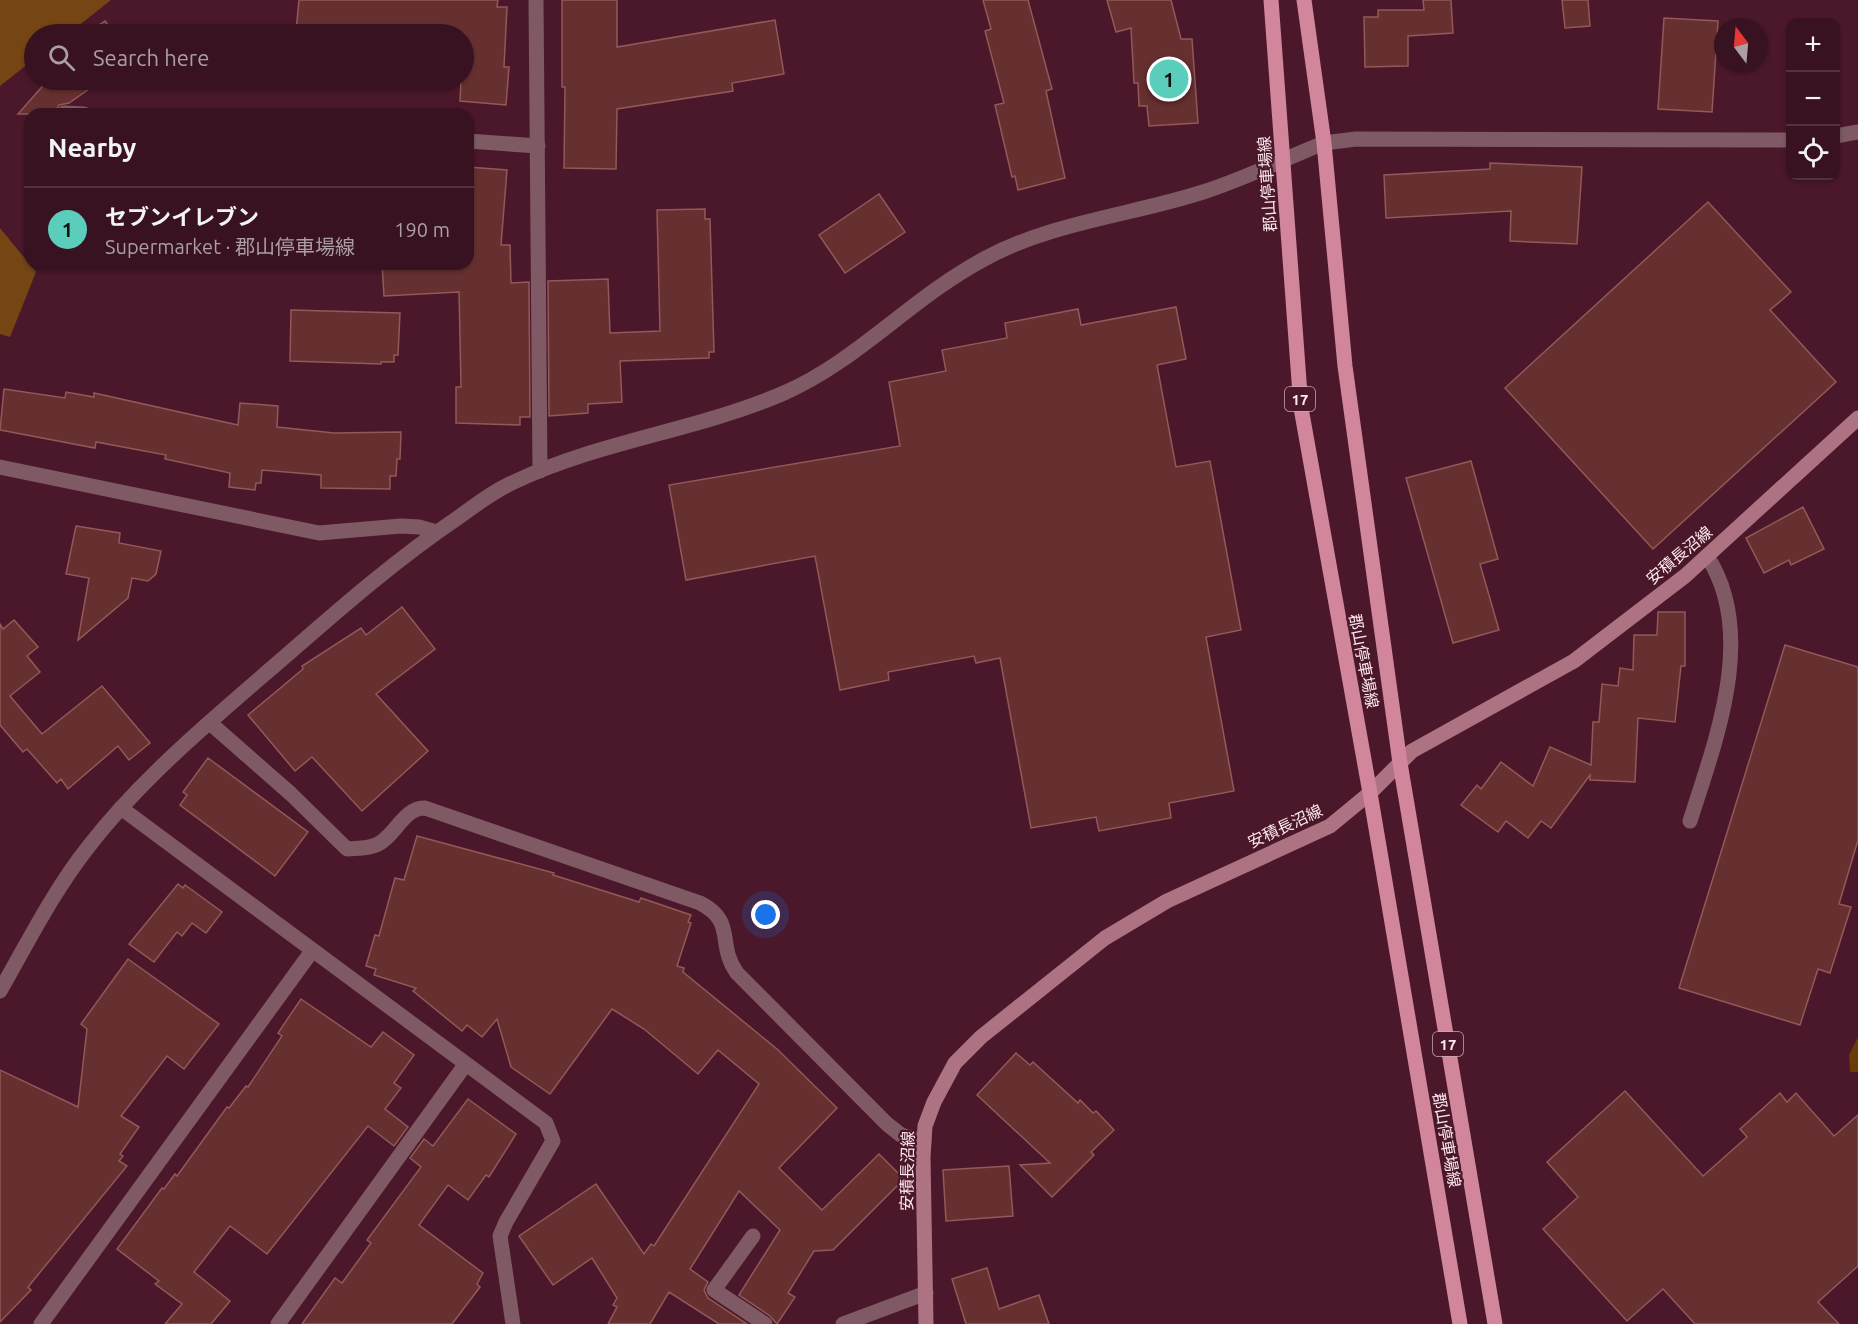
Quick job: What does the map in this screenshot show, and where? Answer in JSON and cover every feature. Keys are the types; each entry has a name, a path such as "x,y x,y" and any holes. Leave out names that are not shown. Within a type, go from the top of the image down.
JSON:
{"main road":[{"name":"郡山停車場線","path":"1271,0 1300,408 1370,794 1460,1324"},
{"name":"郡山停車場線","path":"1304,0 1324,143 1345,366 1401,763 1495,1324"},
{"name":"安積長沼線","path":"926,1324 925,1126 934,1102 955,1063 1029,996 1116,932 1198,886 1330,826 1370,794 1412,751 1533,686 1574,661 1685,576 1858,418"}],"street":[{"path":"536,0 540,471"},
{"path":"1840,135 1858,132"},
{"path":"0,992 54,896 87,847 121,808 210,723 379,574 435,532 488,497 575,456 702,423 786,392 846,358 928,292 986,257 1017,243 1204,192 1324,143 1356,138 1786,140"},
{"path":"474,141 538,146"},
{"path":"0,467 318,533 401,526 419,527 435,532"},
{"path":"1690,821 1719,726 1727,687 1730,631 1726,600 1720,578 1707,556"},
{"path":"210,723 291,794 347,849 378,845 388,838 412,811 424,808 715,910 721,917 725,948 736,973 887,1124 901,1135 924,1141"},
{"path":"121,808 216,876 312,951 546,1123 554,1141 506,1222 501,1236 513,1324"},
{"path":"40,1324 312,951"},
{"path":"278,1324 465,1065"},
{"path":"753,1236 714,1290 765,1324"},
{"path":"843,1324 926,1293"}],"shaded area":[{"path":"0,0 111,0 81,24 24,24 24,67 0,86"},
{"path":"0,228 24,257 24,270 36,272 10,337 0,334"},
{"path":"1858,1037 1858,1072 1850,1072 1849,1055"}],"building":[{"path":"299,0 498,0 497,7 507,7 504,67 509,67 506,105 460,101 461,90 474,90 474,24 297,24"},
{"path":"562,0 617,0 617,47 775,20 784,74 732,83 733,91 617,109 616,169 564,168 565,87 562,87"},
{"path":"983,0 1028,0 1052,89 1046,91 1065,178 1018,190 1015,176 1012,177 995,105 1004,103 985,31 991,29"},
{"path":"1107,0 1171,0 1181,39 1192,39 1198,123 1149,126 1147,106 1139,106 1138,83 1134,83 1131,28 1116,32"},
{"path":"1423,0 1451,0 1453,33 1408,36 1408,66 1365,67 1364,17 1378,17 1378,10 1424,10"},
{"path":"1562,0 1588,0 1590,26 1565,28"},
{"path":"1664,18 1714,21 1712,112 1658,109"},
{"path":"39,90 88,90 57,108 24,108 24,114 18,114"},
{"path":"1490,163 1582,167 1577,244 1510,241 1511,211 1386,218 1384,175 1490,169"},
{"path":"474,167 507,170 501,245 510,245 511,283 529,282 530,417 520,417 520,425 456,423 456,387 461,387 459,292 384,296 382,270 474,270"},
{"path":"879,194 905,232 845,273 819,235"},
{"path":"1708,202 1791,292 1770,310 1836,382 1653,549 1505,388"},
{"path":"705,209 705,219 710,219 714,352 709,352 709,358 620,361 622,402 588,404 588,413 549,416 548,281 608,279 610,333 660,331 657,210"},
{"path":"1176,307 1186,359 1157,365 1176,467 1210,461 1241,630 1206,637 1234,791 1169,803 1171,818 1099,831 1096,817 1031,828 1000,658 976,663 974,656 888,672 889,680 840,690 815,556 686,580 669,485 900,446 889,382 946,371 942,350 1007,338 1005,323 1078,309 1081,325"},
{"path":"291,310 400,313 398,355 394,355 394,362 381,362 381,364 290,361"},
{"path":"4,389 65,398 66,392 94,397 94,393 238,425 240,403 278,406 277,427 334,433 401,432 400,459 397,459 396,476 390,476 390,489 321,488 321,475 262,470 261,483 256,483 255,490 229,487 230,473 165,459 166,455 96,442 95,448 0,430"},
{"path":"1471,461 1498,559 1480,564 1499,630 1453,643 1406,478"},
{"path":"1803,507 1824,549 1791,565 1789,560 1764,573 1746,538"},
{"path":"76,526 120,533 119,543 161,551 156,574 148,581 132,578 128,598 78,640 89,578 66,574"},
{"path":"402,607 435,649 376,694 428,751 362,811 312,757 295,771 248,715 303,669 302,666 361,628 366,635"},
{"path":"1658,612 1685,612 1685,666 1681,666 1675,722 1638,718 1635,782 1590,780 1590,775 1551,828 1541,821 1528,838 1506,821 1498,832 1461,805 1477,785 1481,789 1501,762 1533,786 1550,747 1591,765 1593,722 1599,722 1602,684 1618,686 1620,668 1633,670 1634,635 1657,635"},
{"path":"14,620 38,647 27,656 40,672 10,696 42,734 102,686 150,743 129,760 118,746 68,789 61,779 57,783 27,749 23,752 0,725 0,624 3,629"},
{"path":"1785,645 1858,667 1858,840 1839,904 1851,907 1830,973 1818,969 1800,1025 1679,988"},
{"path":"208,758 308,832 275,876 180,805 187,795 183,792"},
{"path":"417,836 554,873 553,875 639,902 641,898 691,915 688,922 691,923 677,966 684,968 683,972 777,1049 837,1108 779,1168 822,1210 879,1154 904,1179 833,1250 814,1251 788,1293 795,1297 777,1324 770,1316 739,1295 780,1230 739,1191 690,1269 708,1282 704,1290 708,1298 747,1324 719,1324 669,1292 650,1324 608,1324 617,1307 613,1305 617,1298 592,1258 553,1285 519,1236 596,1184 644,1254 651,1244 654,1246 759,1084 718,1050 698,1074 644,1029 612,1009 550,1094 511,1067 497,1019 482,1037 467,1025 462,1031 413,991 416,988 374,975 376,969 366,966 375,935 379,936 395,878 404,880"},
{"path":"178,884 183,888 185,885 222,912 206,933 192,923 182,936 177,932 154,962 129,944"},
{"path":"128,959 219,1024 184,1069 167,1056 121,1116 139,1127 120,1154 123,1156 119,1161 127,1166 28,1287 31,1290 0,1322 0,1070 78,1107 87,1029 81,1024"},
{"path":"301,999 371,1047 383,1032 414,1055 394,1083 401,1088 385,1109 408,1127 394,1146 368,1126 267,1254 230,1226 194,1272 230,1301 211,1324 165,1324 182,1304 155,1284 159,1281 117,1249 162,1188 164,1189 175,1174 177,1176 227,1107 229,1108 246,1086 248,1087 282,1036 278,1033"},
{"path":"1016,1053 1030,1065 1033,1062 1078,1103 1080,1100 1093,1113 1096,1111 1114,1130 1091,1152 1094,1155 1052,1197 1020,1165 1050,1163 977,1095"},
{"path":"1625,1091 1703,1176 1747,1137 1740,1129 1780,1093 1787,1102 1796,1093 1834,1136 1858,1115 1858,1266 1818,1302 1839,1324 1695,1324 1663,1289 1627,1321 1543,1229 1578,1197 1547,1162"},
{"path":"468,1099 516,1134 489,1177 486,1175 468,1200 448,1185 419,1225 483,1273 477,1284 480,1287 452,1324 302,1324 335,1278 342,1283 371,1243 367,1240 421,1167 410,1158 424,1139 433,1146"},
{"path":"1009,1166 1013,1216 946,1221 943,1170"},
{"path":"987,1268 999,1309 1039,1295 1049,1324 966,1324 952,1279"}],"place":[{"name":"セブンイレブン","path":"1169,79"}]}
